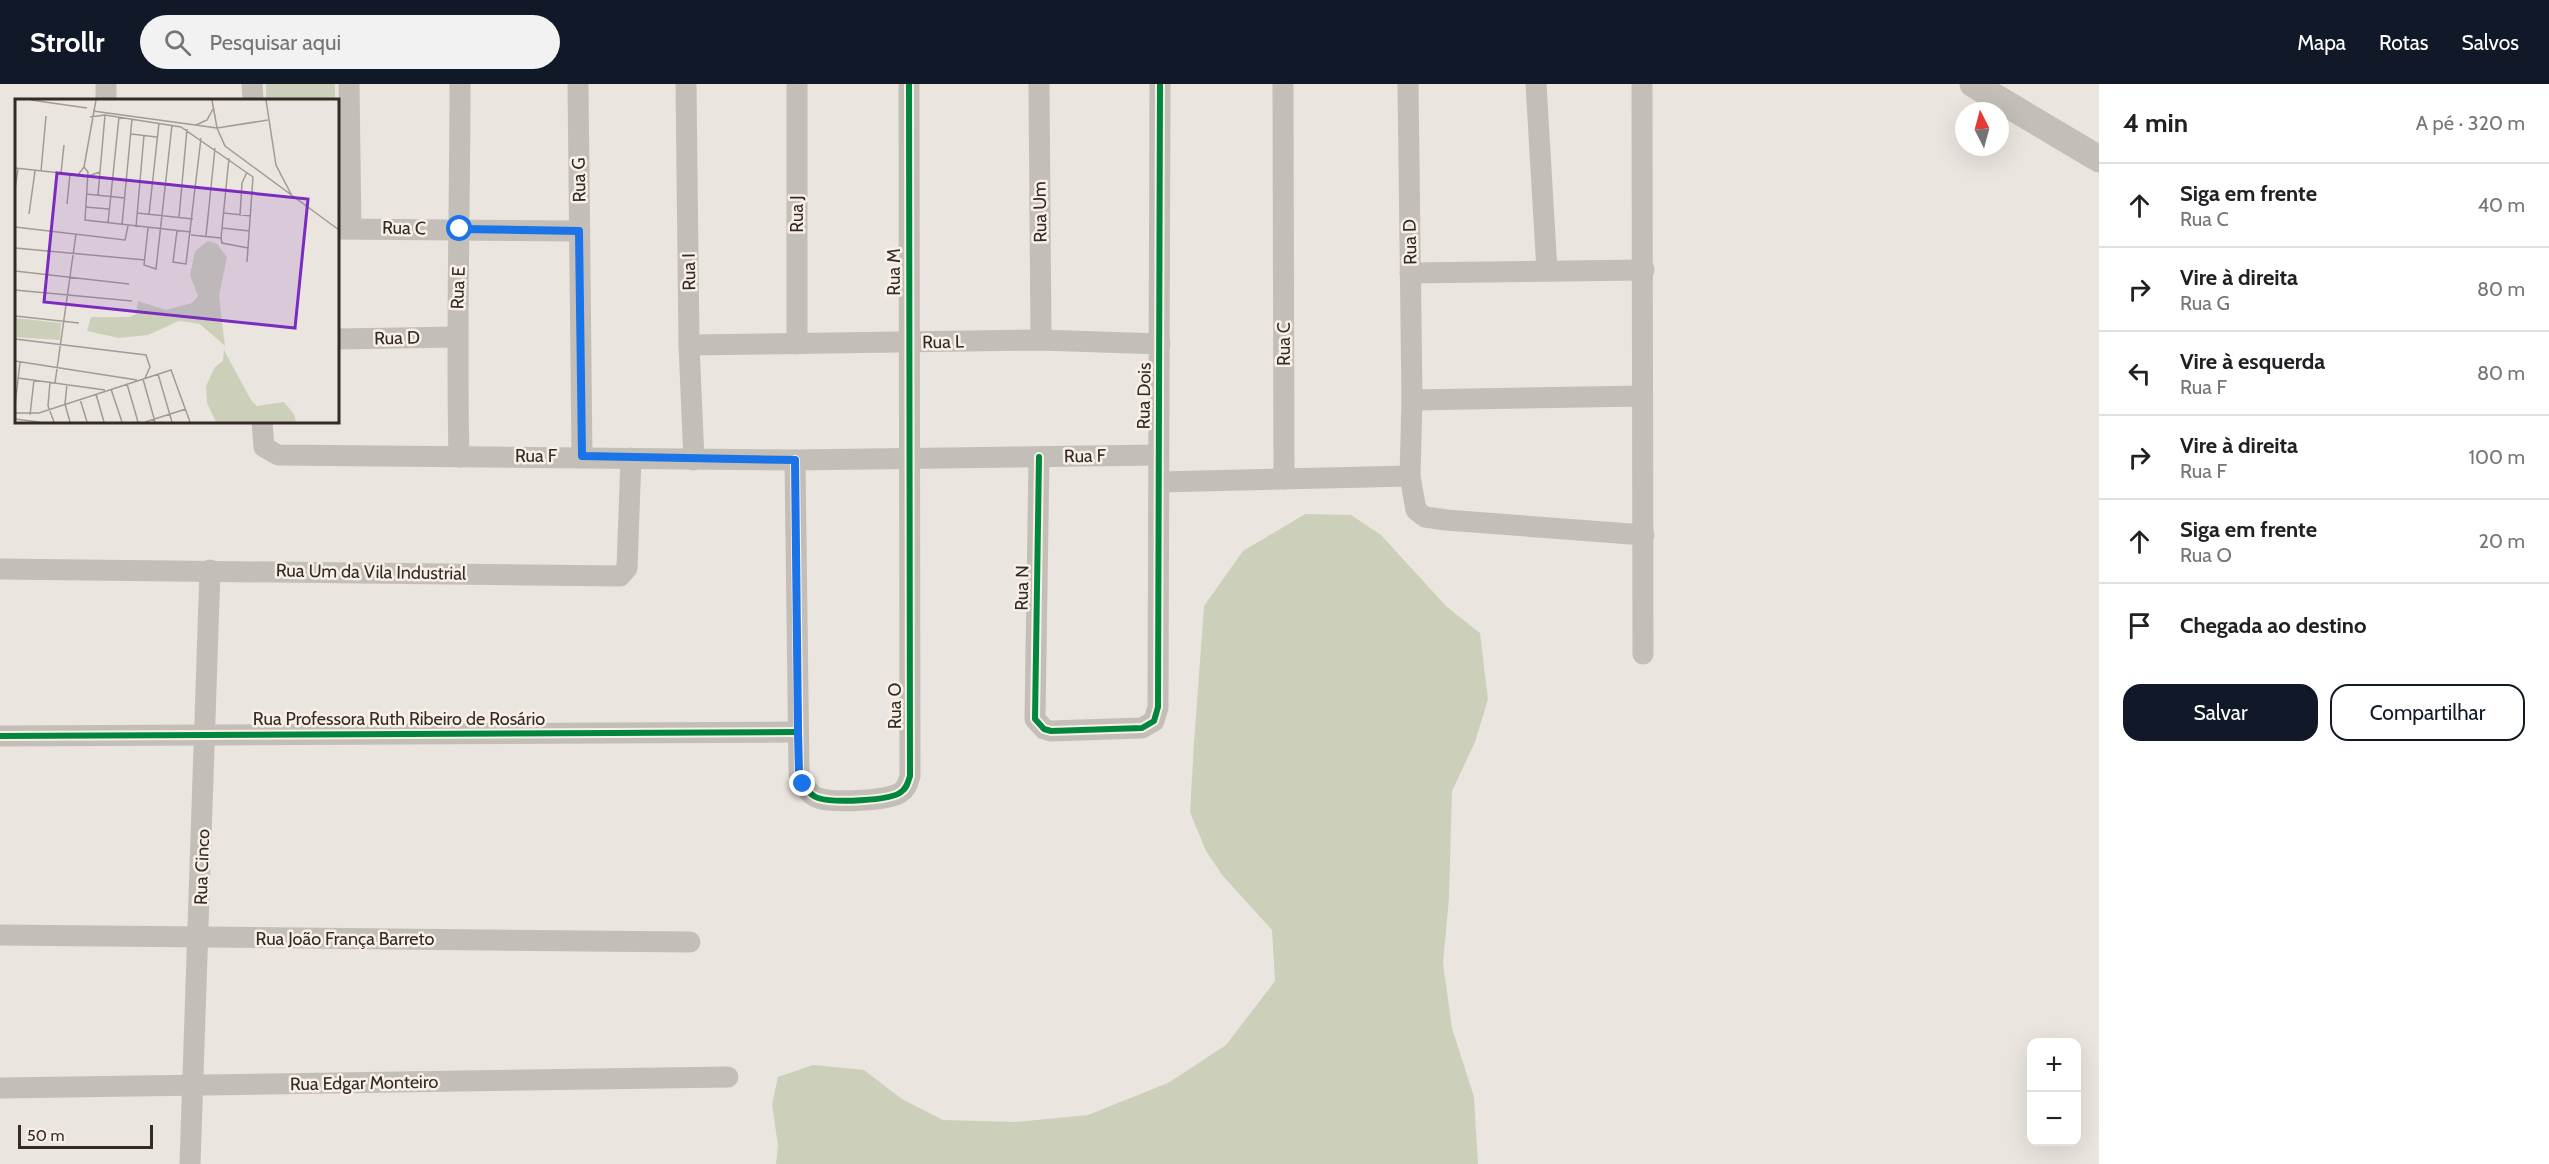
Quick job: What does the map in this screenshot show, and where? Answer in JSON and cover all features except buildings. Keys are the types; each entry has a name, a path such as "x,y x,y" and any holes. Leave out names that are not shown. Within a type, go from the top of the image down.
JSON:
{"street":[{"path":"252,84 253,99"},
{"path":"344,228 349,84"},
{"name":"Rua E","path":"459,457 457,337 460,84"},
{"name":"Rua G","path":"578,84 582,456"},
{"name":"Rua I","path":"686,84 689,345 694,460"},
{"name":"Rua J","path":"797,84 797,344"},
{"name":"Rua M","path":"909,84 910,460"},
{"name":"Rua Um","path":"1039,84 1041,340"},
{"name":"Rua Dois","path":"1158,708 1160,84"},
{"name":"Rua C","path":"1283,84 1284,479"},
{"name":"Rua D","path":"1408,84 1412,400 1410,476 1414,505 1425,517 1644,535"},
{"path":"1536,84 1547,271"},
{"path":"1642,84 1644,654"},
{"path":"1973,84 2099,159"},
{"name":"Rua C","path":"344,228 579,231"},
{"path":"1410,273 1644,270"},
{"name":"Rua D","path":"339,339 457,337"},
{"name":"Rua L","path":"689,345 1041,340 1160,344"},
{"path":"1412,400 1642,396"},
{"name":"Rua F","path":"262,423 264,447 278,455 582,456 694,460 910,460 1158,455"},
{"name":"Rua N","path":"1039,457 1035,719 1044,729 1052,731 1142,728 1154,721 1158,708"},
{"name":"Rua Um da Vila Industrial","path":"0,570 210,570 620,576 627,568 631,458"},
{"path":"795,460 798,732"},
{"name":"Rua O","path":"798,732 799,773 803,784 818,798 847,800 886,797 899,794 907,785 910,759 910,460"},
{"path":"1160,482 1410,476"},
{"name":"Rua Cinco","path":"190,1164 200,938 210,570"},
{"name":"Rua Professora Ruth Ribeiro de Rosário","path":"0,736 798,732"},
{"name":"Rua João França Barreto","path":"0,935 690,942"},
{"name":"Rua Edgar Monteiro","path":"0,1088 728,1077"}],"green space":[{"path":"266,84 335,84 335,99 266,99"},
{"path":"1305,514 1351,515 1381,535 1447,607 1480,633 1488,699 1475,742 1452,791 1449,898 1443,963 1452,1028 1474,1097 1478,1164 776,1164 778,1146 772,1104 778,1077 813,1065 864,1070 902,1099 943,1120 1015,1122 1088,1115 1168,1083 1226,1045 1275,981 1272,930 1223,876 1206,851 1190,812 1204,606 1243,551"}],"cycle path":[{"path":"795,460 799,773 809,791 814,796 825,800 861,800 895,795 905,789 910,776 909,84"},
{"path":"1039,457 1035,719 1044,729 1051,731 1142,728 1154,721 1158,707 1160,84"},
{"path":"0,736 798,732"}],"route":[{"path":"460,229 579,231 582,456 694,460 795,460 797,702 799,773 803,784"}]}
